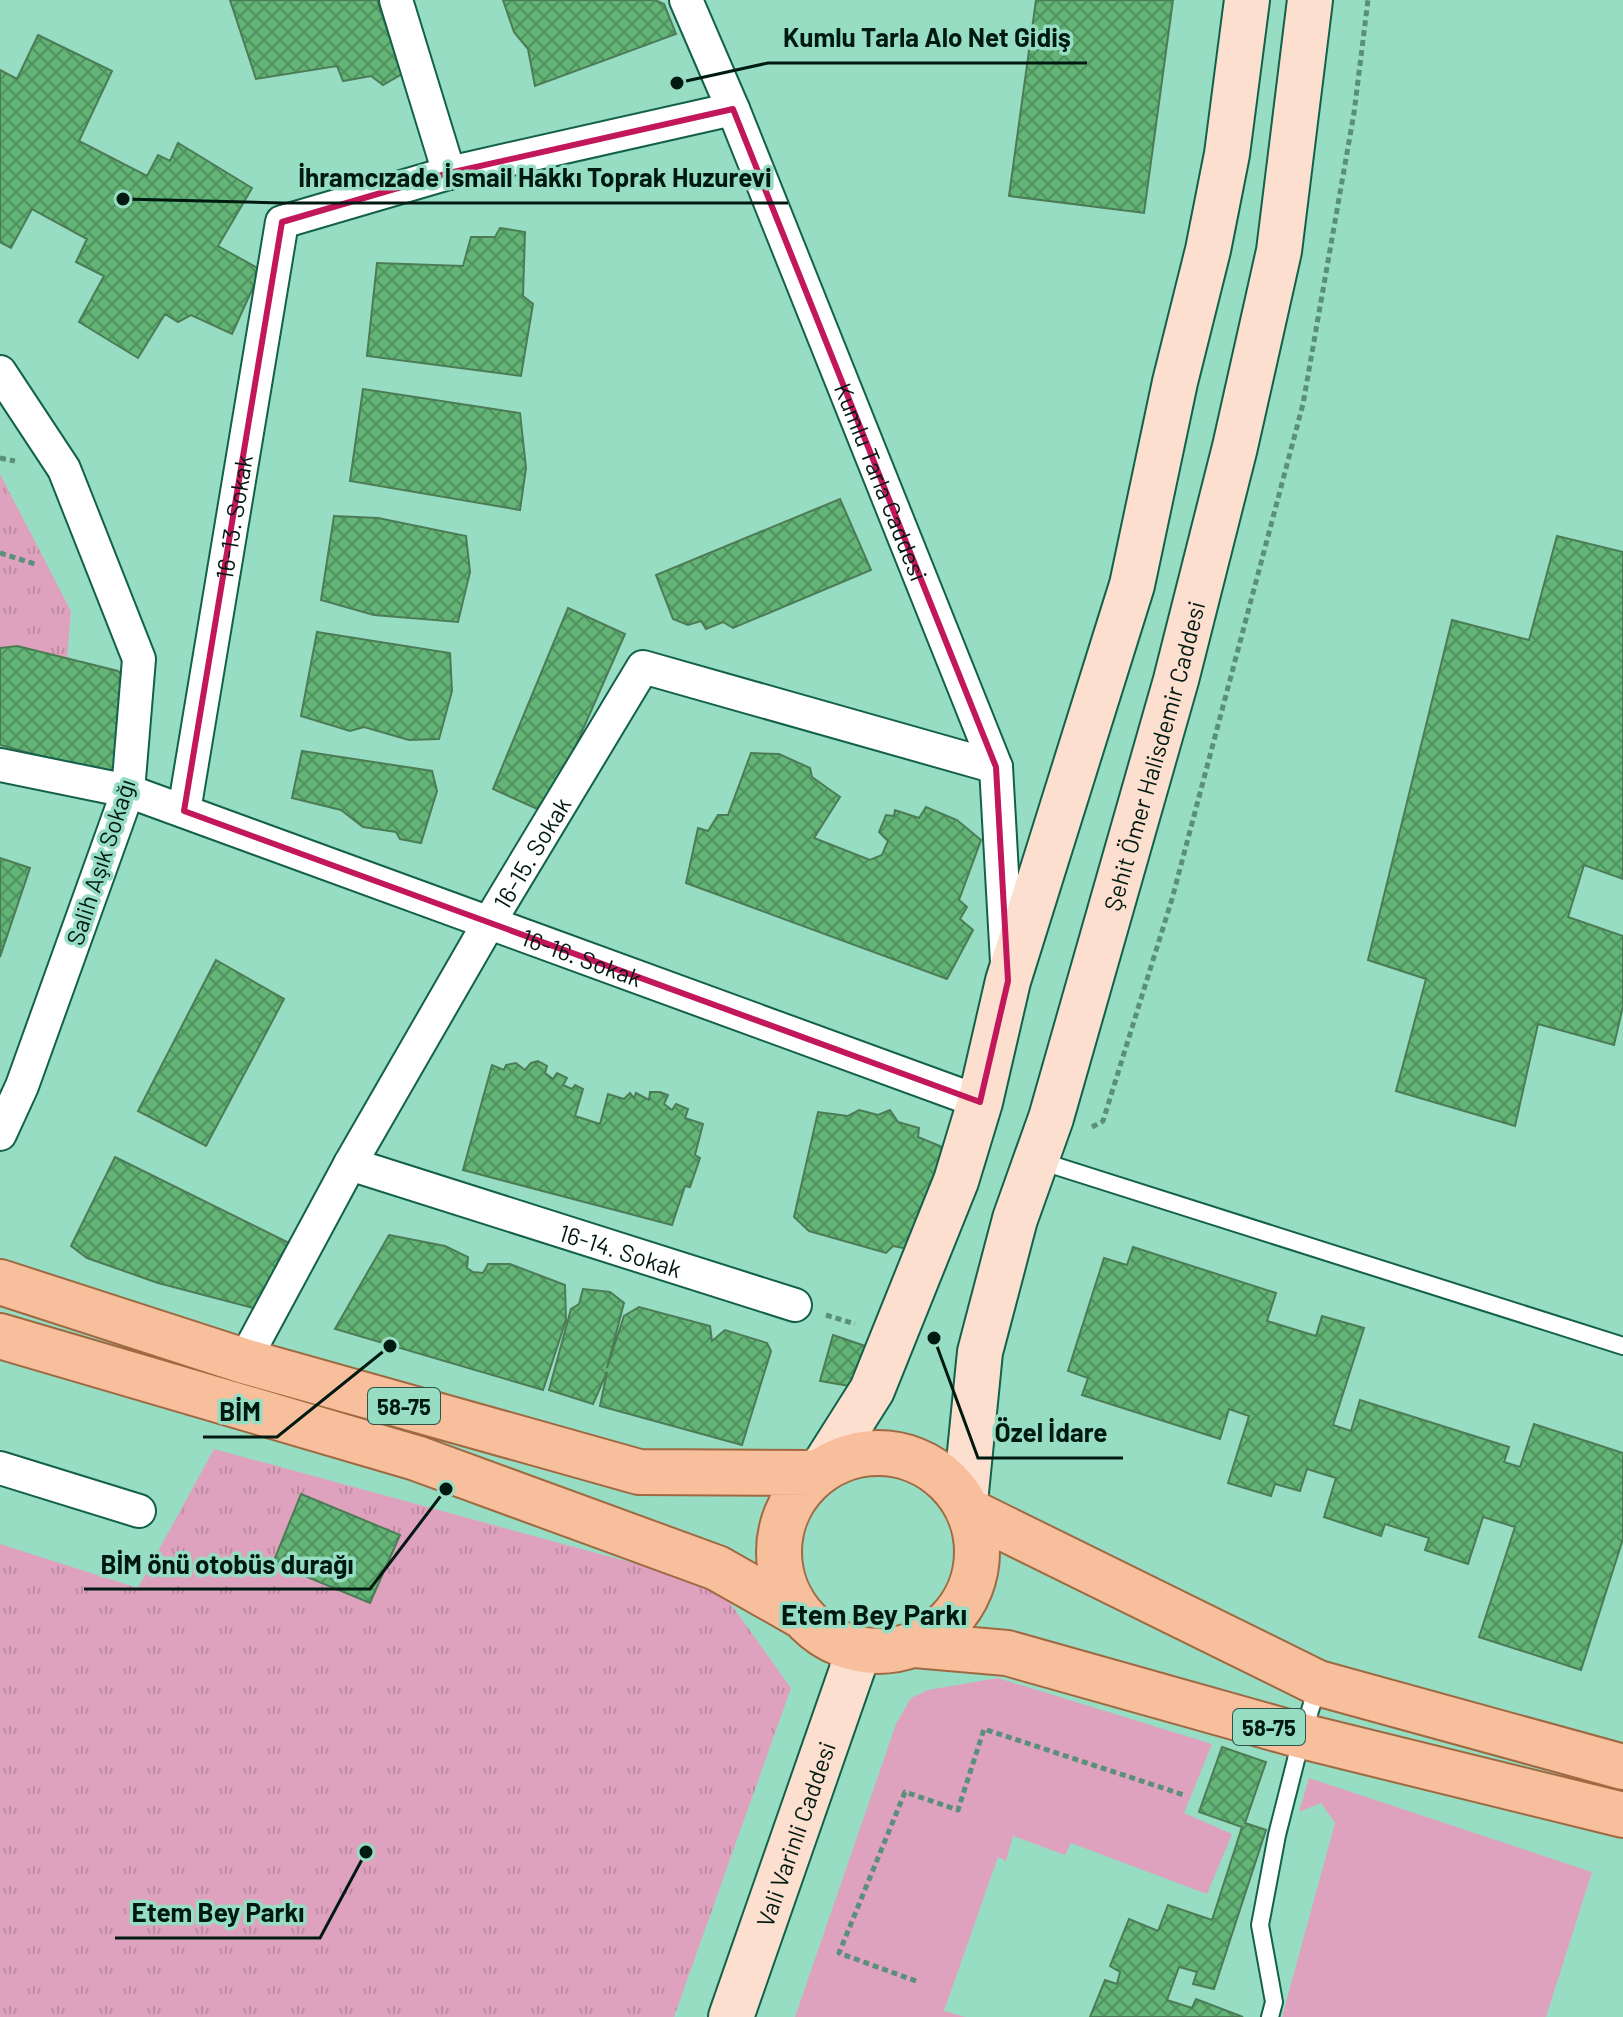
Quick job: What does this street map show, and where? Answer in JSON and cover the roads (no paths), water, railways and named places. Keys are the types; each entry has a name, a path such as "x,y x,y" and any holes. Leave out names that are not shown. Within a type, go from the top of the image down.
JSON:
{"main road":[{"path":"819,1471 851,1456 884,1452 916,1460 944,1477 967,1506 978,1542 976,1575 964,1605 943,1629 915,1645 888,1652 859,1650 826,1637 800,1615 785,1587 778,1556 782,1525 795,1496 819,1471 872,1390 956,1181 980,1102 1008,981 1132,585 1222,181 1247,0"},
{"name":"Şehit Ömer Halisdemir Caddesi","path":"967,1506 980,1352 1015,1219 1078,1024 1176,680 1235,447 1279,251 1310,0"},
{"name":"58-75","path":"0,1282 244,1361 639,1472 819,1471"},
{"name":"58-75","path":"0,1336 416,1458 717,1568 800,1615"},
{"path":"967,1506 1318,1683 1623,1767"},
{"name":"58-75","path":"915,1645 1007,1653 1302,1736 1623,1815"},
{"name":"Vali Varinli Caddesi","path":"731,2017 859,1650"}],"street":[{"path":"396,0 449,173 733,109"},
{"name":"Kumlu Tarla Caddesi","path":"686,0 733,109 996,767 1008,981"},
{"name":"16-13. Sokak","path":"184,811 282,222 449,173"},
{"name":"Salih Aşık Sokağı","path":"0,372 64,469 139,659 128,791 11,1082 0,1134"},
{"name":"16-15. Sokak","path":"244,1361 350,1164 490,921 643,667 996,767"},
{"name":"16-16. Sokak","path":"0,765 128,791 980,1102"},
{"name":"16-14. Sokak","path":"350,1164 795,1305"},
{"path":"0,1468 139,1511"}],"lane":[{"path":"1036,1160 1623,1346"},
{"path":"1270,2017 1274,2002 1260,1925 1277,1835 1318,1683"}],"place":[{"name":"Kumlu Tarla Alo Net Gidiş","path":"677,83"},
{"name":"İhramcızade İsmail Hakkı Toprak Huzurevi","path":"123,199"},
{"name":"Özel İdare","path":"934,1338"},
{"name":"BİM","path":"390,1346"},
{"name":"BİM önü otobüs durağı","path":"446,1489"},
{"name":"Etem Bey Parkı","path":"366,1852"}],"district":[{"name":"Etem Bey Parkı","path":"874,1614"}]}
